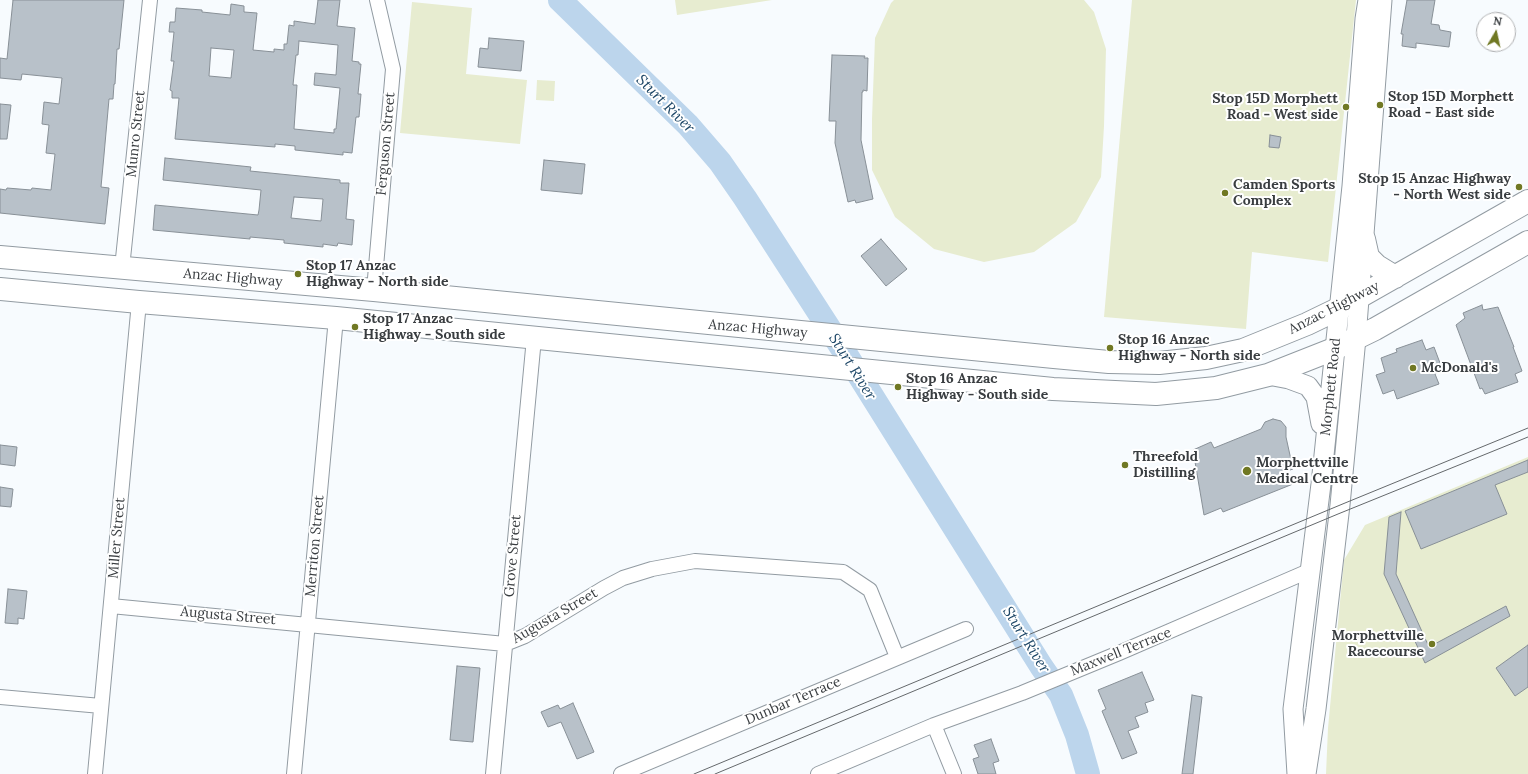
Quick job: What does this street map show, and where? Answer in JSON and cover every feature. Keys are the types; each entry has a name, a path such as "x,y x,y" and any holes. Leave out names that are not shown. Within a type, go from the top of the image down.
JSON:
{"highway":[{"name":"Anzac Highway","path":"0,256 374,290 1054,357 1109,362 1159,363 1206,358 1244,350 1307,324 1338,309 1528,202"},
{"path":"1364,239 1368,257 1377,266 1394,277"},
{"path":"6,290 336,318 1053,389 1156,394 1216,388 1268,375 1334,349 1376,329 1528,242"},
{"path":"31,259 31,279 34,287 46,293"},
{"path":"0,262 7,266 14,274 15,282 6,290"},
{"path":"460,299 487,313 523,317 528,321 534,338"},
{"path":"550,308 555,326 565,341"},
{"path":"1053,389 1054,357"}],"main road":[{"name":"Morphett Road","path":"1297,774 1293,709 1311,570 1325,442 1352,186 1365,19 1368,0"},
{"name":"Morphett Road","path":"1306,774 1316,708 1339,510 1356,338 1382,0"},
{"path":"1268,375 1289,379 1308,386 1316,397 1325,442"}],"street":[{"name":"Munro Street","path":"122,268 150,0"},
{"name":"Ferguson Street","path":"374,290 393,69 377,0"},
{"name":"Miller Street","path":"95,774 140,302"},
{"name":"Merriton Street","path":"294,774 336,318"},
{"name":"Grove Street","path":"493,774 534,338"},
{"name":"Augusta Street","path":"111,606 505,644 525,636 623,578 652,569 695,561 843,572 870,590 898,657"},
{"name":"Maxwell Terrace","path":"818,774 934,725 1036,687 1162,635 1311,570"},
{"name":"Dunbar Terrace","path":"621,774 966,629"},
{"path":"0,697 101,706"},
{"path":"934,725 954,774"}],"green space":[{"path":"675,0 772,0 677,15"},
{"path":"894,0 1084,0 1094,12 1106,49 1101,177 1076,222 1034,252 984,262 934,249 895,217 872,170 875,38 891,3"},
{"name":"Camden Sports Complex","path":"1132,0 1356,0 1328,262 1252,252 1246,329 1104,317"},
{"path":"412,2 472,8 466,74 527,80 520,144 400,133"},
{"path":"537,80 555,81 554,101 536,100"},
{"name":"Morphettville Racecourse","path":"1528,457 1528,774 1326,774 1328,728 1344,560 1365,525"}],"building":[{"path":"13,0 124,0 119,49 117,49 113,99 109,99 101,187 109,188 105,224 0,213 0,189 6,190 7,188 31,190 32,188 51,190 55,154 46,153 49,125 42,124 44,102 59,104 62,78 22,74 21,80 0,78 0,58 7,59"},
{"path":"318,0 340,0 337,26 355,28 352,61 359,62 359,64 361,64 358,94 361,94 359,117 356,117 352,153 343,152 343,155 295,150 295,146 275,144 275,147 175,139 179,98 172,98 172,91 170,90 174,61 171,61 174,32 169,32 170,22 175,22 176,8 202,10 202,12 230,15 231,4 244,6 244,12 257,13 253,50 274,52 274,49 284,50 284,44 287,44 289,25 294,26 294,21 315,24","holes":["299,41 338,45 336,75 315,73 314,85 340,88 336,129 334,129 334,133 294,129 297,85 293,85","211,48 234,50 231,78 209,76"]},
{"path":"1407,0 1435,0 1431,24 1439,25 1440,30 1451,32 1449,47 1416,43 1416,48 1402,46 1403,34 1401,34"},
{"path":"489,38 524,41 521,71 478,67 480,48 488,49"},
{"path":"832,55 865,56 864,58 868,58 867,91 863,90 862,92 861,140 873,199 856,203 855,200 848,202 835,143 836,121 829,121"},
{"path":"0,104 11,105 7,139 0,139"},
{"path":"1270,135 1281,137 1279,148 1269,147"},
{"path":"165,158 251,167 250,171 340,180 340,183 349,183 346,219 354,220 352,245 338,243 337,246 323,244 323,247 284,243 284,240 250,237 250,239 153,230 155,205 258,215 259,210 261,190 163,180","holes":["294,197 323,199 321,221 291,218"]},
{"path":"544,160 585,164 582,194 541,190"},
{"path":"881,239 907,269 886,286 861,256"},
{"path":"1482,305 1483,310 1498,307 1522,371 1515,374 1518,382 1485,394 1482,388 1480,389 1456,325 1465,318 1463,313"},
{"name":"McDonald's","path":"1422,340 1426,350 1434,347 1443,371 1435,374 1439,384 1397,399 1394,390 1383,394 1376,375 1385,372 1381,358 1397,352 1396,349"},
{"path":"1273,419 1281,421 1286,427 1286,437 1293,469 1287,471 1293,484 1223,512 1221,508 1204,515 1193,450 1211,442 1214,448 1261,429 1265,422"},
{"path":"0,445 17,447 15,466 0,464"},
{"path":"1528,460 1528,472 1495,485 1507,514 1421,549 1405,511"},
{"path":"0,487 13,489 11,507 0,506"},
{"path":"1401,512 1396,574 1429,647 1506,606 1510,616 1425,663 1384,574 1389,517"},
{"path":"8,589 27,591 24,619 18,618 18,624 5,623"},
{"path":"1528,645 1528,687 1515,696 1496,668"},
{"path":"457,666 480,668 473,742 450,740"},
{"path":"1142,672 1154,700 1145,703 1148,712 1135,717 1139,727 1128,731 1137,753 1122,759 1102,711 1106,709 1098,690"},
{"path":"1192,695 1202,697 1193,774 1182,774"},
{"path":"573,703 594,752 577,759 561,722 548,727 541,712 558,705 560,709"},
{"path":"991,739 999,761 993,763 996,774 978,774 973,759 979,757 974,745"}],"waterway":[{"name":"Sturt River","path":"560,0 688,125 720,162 745,198 847,356 1041,666 1061,695 1077,735 1088,774"}],"tram line":[{"path":"694,774 1528,428"},
{"path":"715,774 1338,514 1528,437"}],"place":[{"name":"Stop 15D Morphett Road - East side","path":"1380,105"},
{"name":"Stop 15D Morphett Road - West side","path":"1346,107"},
{"name":"Stop 15 Anzac Highway - North West side","path":"1519,187"},
{"name":"Camden Sports Complex","path":"1225,193"},
{"name":"Stop 17 Anzac Highway - North side","path":"298,274"},
{"name":"Stop 17 Anzac Highway - South side","path":"355,327"},
{"name":"Stop 16 Anzac Highway - North side","path":"1110,348"},
{"name":"McDonald's","path":"1413,368"},
{"name":"Stop 16 Anzac Highway - South side","path":"898,387"},
{"name":"Threefold Distilling","path":"1125,465"},
{"name":"Morphettville Medical Centre","path":"1247,471"},
{"name":"Morphettville Racecourse","path":"1432,644"}]}
